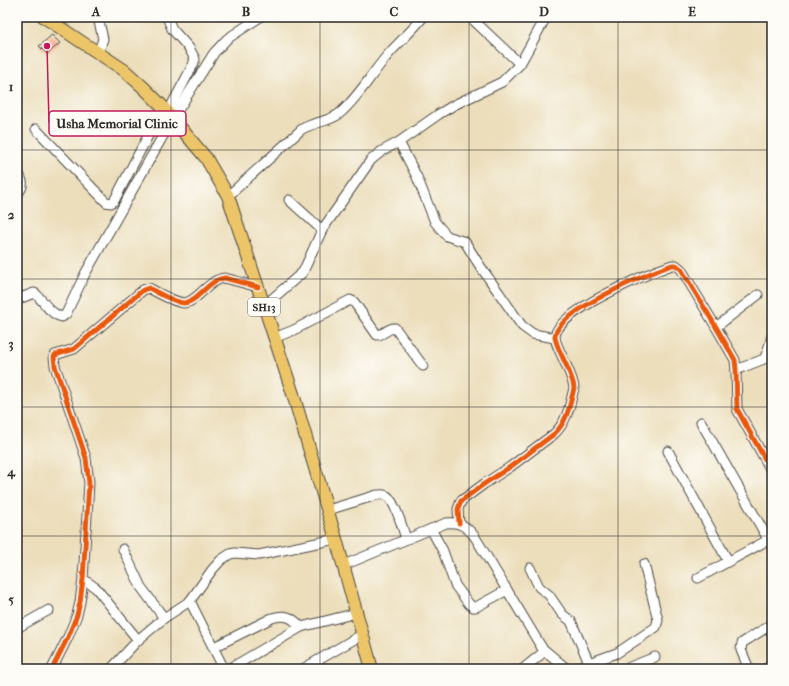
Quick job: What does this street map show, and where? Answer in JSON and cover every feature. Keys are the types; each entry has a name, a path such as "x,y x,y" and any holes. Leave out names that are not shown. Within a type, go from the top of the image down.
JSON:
{"main road":[{"name":"SH13","path":"44,17 132,76 168,113 206,158 228,196 328,510 372,669"}],"street":[{"path":"98,17 103,39 98,53"},
{"path":"17,293 21,298 36,294 50,310 58,316 62,317 66,314 85,274 193,65 195,59 189,48 172,29 167,17"},
{"path":"36,130 106,202 111,203 114,201 168,113 214,53 227,39 260,17"},
{"path":"228,196 302,129 313,123 333,118 345,108 392,49 423,17"},
{"path":"470,17 520,64"},
{"path":"264,306 303,272 322,230 368,163 382,151 454,105 502,82 520,64 546,17"},
{"path":"398,142 417,177 432,215 442,231 447,236 465,242 522,326 533,334 555,338"},
{"path":"17,170 23,186 17,194"},
{"path":"289,200 322,230"},
{"path":"459,523 458,509 461,501 554,434 565,420 574,383 555,338 557,331 567,320 590,302 672,265 676,265 681,269 735,360 736,403 738,414 772,472"},
{"path":"52,669 68,638 77,615 83,579 89,483 86,458 55,366 54,357 74,348 143,290 149,288 184,303 192,300 212,282 221,278 258,287"},
{"path":"716,327 758,295"},
{"path":"274,338 294,330 350,300 354,302 378,335 395,328 423,366"},
{"path":"736,370 760,361 766,357 772,336"},
{"path":"698,578 728,561 770,543 701,422"},
{"path":"668,451 728,561"},
{"path":"328,510 377,495 384,495 388,497 393,505 406,539"},
{"path":"344,566 446,523 459,523 470,531 475,537 545,651 567,669"},
{"path":"431,529 443,551 455,585 469,604 476,607 508,590"},
{"path":"111,669 138,640 164,618 190,601 212,570 221,560 230,554 259,555 336,539"},
{"path":"123,549 141,587 164,618"},
{"path":"577,669 617,653 656,627 658,620 644,564"},
{"path":"530,568 539,587 549,595 562,614 571,621 589,663"},
{"path":"83,579 96,588 138,640"},
{"path":"190,601 224,669"},
{"path":"17,628 49,610"},
{"path":"229,669 301,627 357,613"},
{"path":"214,647 272,618 279,616 289,616 301,627"},
{"path":"749,669 742,650 742,643 772,624"},
{"path":"303,669 363,634"},
{"path":"524,669 545,651"},
{"path":"625,669 655,657"},
{"path":"764,669 772,665"}],"building":[{"path":"52,35 60,43 47,54 39,46"}],"cycle path":[{"path":"459,523 458,509 461,501 554,434 565,419 574,388 573,382 555,340 555,336 560,326 571,315 606,294 672,265 676,265 681,269 735,360 737,409 772,472"},
{"path":"52,669 68,637 77,615 80,602 83,579 89,483 86,458 55,366 55,355 74,349 143,290 149,288 161,295 184,303 194,299 208,286 219,279 225,278 258,287"}],"place":[{"name":"Usha Memorial Clinic","path":"47,46"}]}
